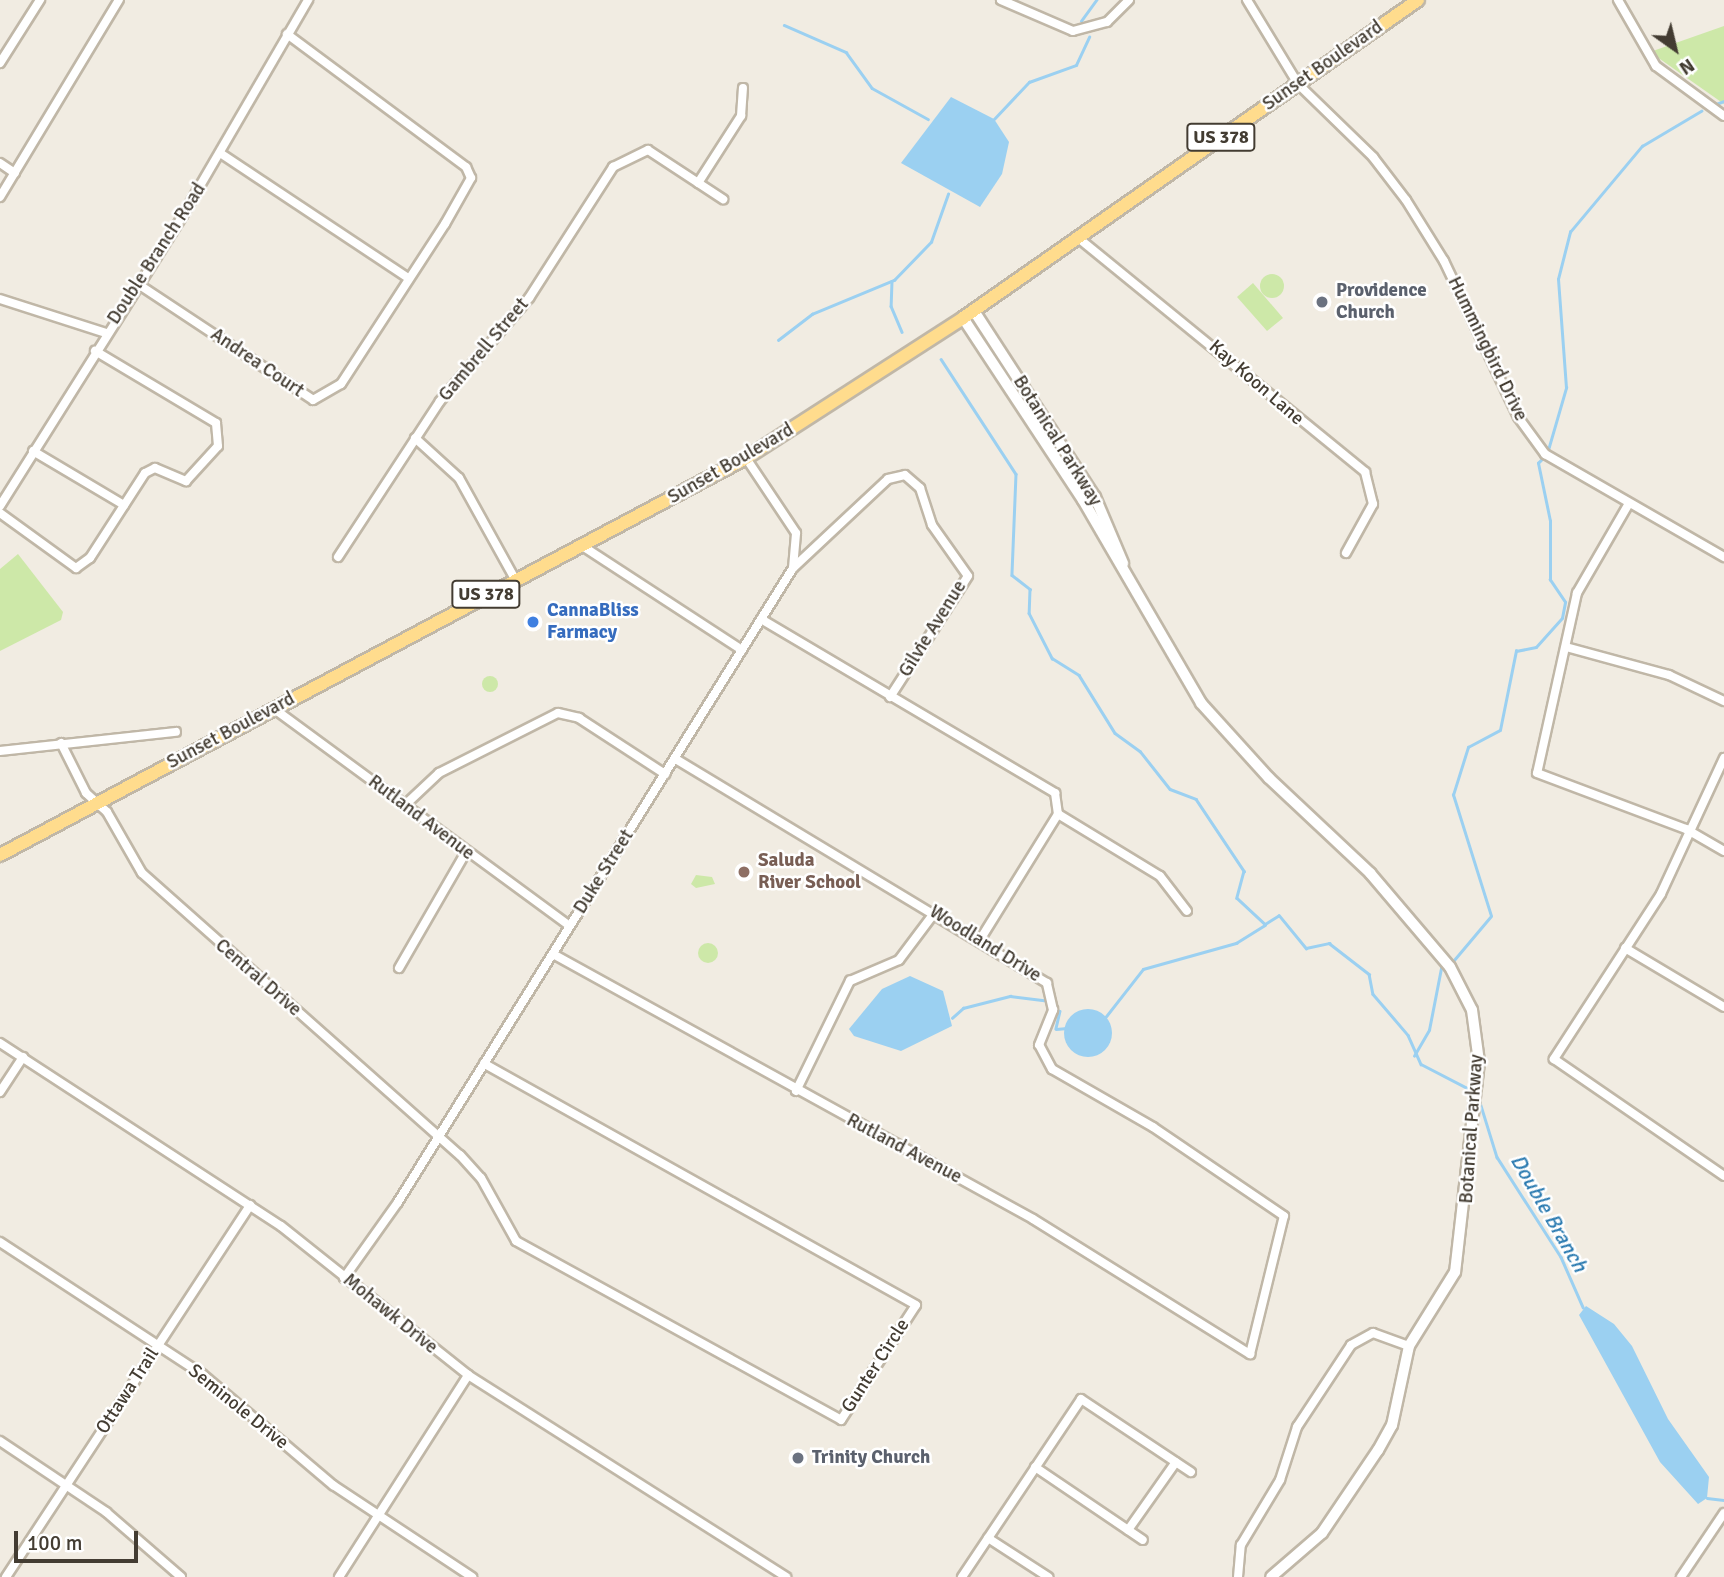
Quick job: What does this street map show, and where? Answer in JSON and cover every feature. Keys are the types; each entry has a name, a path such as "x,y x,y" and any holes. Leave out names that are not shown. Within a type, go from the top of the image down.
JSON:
{"main road":[{"name":"Sunset Boulevard","path":"0,855 746,458 969,315 1418,0"}],"street":[{"path":"0,62 40,0"},
{"path":"0,197 119,0"},
{"name":"Double Branch Road","path":"0,507 220,153 308,0"},
{"path":"1001,0 1073,31 1117,15 1129,0"},
{"name":"Hummingbird Drive","path":"1247,0 1298,84 1373,157 1406,200 1448,269 1530,436 1555,463 1724,557"},
{"path":"1618,0 1656,66 1724,116"},
{"path":"220,153 408,278 471,178 451,154 287,34"},
{"path":"723,199 698,183 741,116 743,88"},
{"name":"Gambrell Street","path":"338,556 415,438 529,298 604,176 637,152 648,150 698,183"},
{"path":"0,163 15,173"},
{"name":"Kay Koon Lane","path":"1077,237 1365,472 1373,503 1346,553"},
{"name":"Andrea Court","path":"138,284 313,400 341,384 408,278"},
{"path":"0,299 106,333"},
{"name":"Botanical Parkway","path":"969,315 1201,703 1269,778 1354,856 1450,967 1472,1010 1478,1073 1458,1262 1409,1346 1392,1425 1378,1450 1322,1533 1271,1577"},
{"path":"0,507 76,568 155,468 178,481 193,478 218,446 221,429 95,351"},
{"path":"415,438 459,478 515,579"},
{"path":"33,451 124,505"},
{"name":"Duke Street","path":"344,1278 484,1065 793,568 796,533 746,458"},
{"name":"Gilvie Avenue","path":"793,568 888,479 912,478 932,525 968,576 890,696"},
{"path":"1628,505 1577,593 1537,773 1686,829 1724,851"},
{"path":"581,545 742,650"},
{"path":"761,619 1055,793 1058,814 981,938"},
{"path":"1566,647 1669,675 1724,701"},
{"name":"Rutland Avenue","path":"272,708 570,926"},
{"path":"404,806 439,774 558,713 579,718 666,774"},
{"path":"0,751 176,732"},
{"name":"Central Drive","path":"61,743 86,793 98,803 142,873 169,901 437,1138"},
{"path":"1724,758 1686,829 1661,894 1555,1051 1561,1067 1724,1176"},
{"name":"Woodland Drive","path":"675,759 981,938 1052,989 1053,1010 1039,1045 1052,1069 1153,1127 1284,1216 1250,1354"},
{"path":"1058,814 1160,876 1187,911"},
{"path":"399,968 466,852"},
{"path":"796,1091 850,981 899,960 935,912"},
{"path":"1625,948 1724,1007"},
{"name":"Rutland Avenue","path":"553,954 796,1091 1033,1219 1250,1354"},
{"name":"Mohawk Drive","path":"0,1043 250,1205 468,1375 786,1577"},
{"path":"0,1092 23,1057"},
{"name":"Gunter Circle","path":"437,1138 481,1178 508,1230 528,1251 841,1420 916,1305 484,1065"},
{"name":"Ottawa Trail","path":"6,1577 250,1205"},
{"name":"Seminole Drive","path":"0,1242 159,1345 378,1516 472,1577"},
{"path":"1238,1577 1241,1545 1280,1480 1297,1427 1351,1345 1373,1333 1409,1346"},
{"path":"339,1577 468,1375"},
{"path":"962,1577 1081,1399 1191,1472"},
{"path":"0,1441 66,1485 181,1577"},
{"path":"1129,1530 1175,1462"},
{"path":"1035,1467 1143,1540"},
{"path":"1681,1577 1724,1513"},
{"path":"988,1538 1048,1577"}],"green space":[{"path":"1724,26 1724,104 1650,52"},
{"path":"1272,274 1281,277 1284,286 1281,295 1272,298 1263,295 1260,286 1263,277"},
{"path":"1253,283 1283,318 1267,331 1237,297"},
{"path":"18,554 63,612 61,620 0,651 0,569"},
{"path":"490,676 498,684 490,692 482,684"},
{"path":"696,875 712,877 715,884 696,888 691,884"},
{"path":"708,943 715,946 718,953 715,960 708,963 701,960 698,953 701,946"}],"water":[{"path":"951,97 994,119 1009,142 1002,174 980,207 901,163"},
{"path":"910,976 943,991 952,1026 901,1051 854,1036 849,1029 882,989"},
{"path":"1088,1009 1105,1016 1112,1033 1105,1050 1088,1057 1071,1050 1064,1033 1071,1016"},
{"path":"1586,1306 1614,1324 1632,1346 1668,1419 1709,1477 1707,1498 1698,1504 1660,1462 1579,1315"}],"waterway":[{"name":"Double Branch","path":"1081,21 1096,0"},
{"path":"784,25 846,52 872,88 928,119"},
{"name":"Double Branch","path":"994,119 1029,82 1076,65 1089,37"},
{"path":"1716,104 1724,101"},
{"path":"1548,450 1566,388 1558,279 1570,232 1642,146 1701,111"},
{"path":"778,340 812,314 894,280 931,242 948,194"},
{"name":"Double Branch","path":"892,281 891,306 902,332"},
{"name":"Double Branch","path":"941,359 1016,474 1012,575 1030,589 1029,613 1052,658 1079,675 1115,733 1140,751 1170,789 1196,799 1244,871 1237,898 1265,924 1278,916"},
{"path":"1454,960 1491,916 1453,795 1468,747 1500,730 1516,651 1536,647 1562,618 1565,602 1550,580 1550,521 1538,463 1544,457"},
{"name":"Double Branch","path":"1279,915 1306,948 1329,943 1369,974 1373,994 1408,1035 1421,1064 1473,1091"},
{"path":"1104,1019 1143,969 1236,943 1265,925"},
{"path":"1414,1056 1429,1030 1441,968"},
{"path":"952,1018 963,1008 1010,996 1048,1001"},
{"path":"1060,1011 1056,1029 1067,1028"},
{"name":"Double Branch","path":"1479,1099 1497,1157 1561,1257 1583,1307"},
{"name":"Double Branch","path":"1707,1498 1724,1500"}],"place":[{"name":"Providence Church","path":"1322,302"},
{"name":"CannaBliss Farmacy","path":"533,622"},
{"name":"Saluda River School","path":"744,872"},
{"name":"Trinity Church","path":"798,1458"}]}
